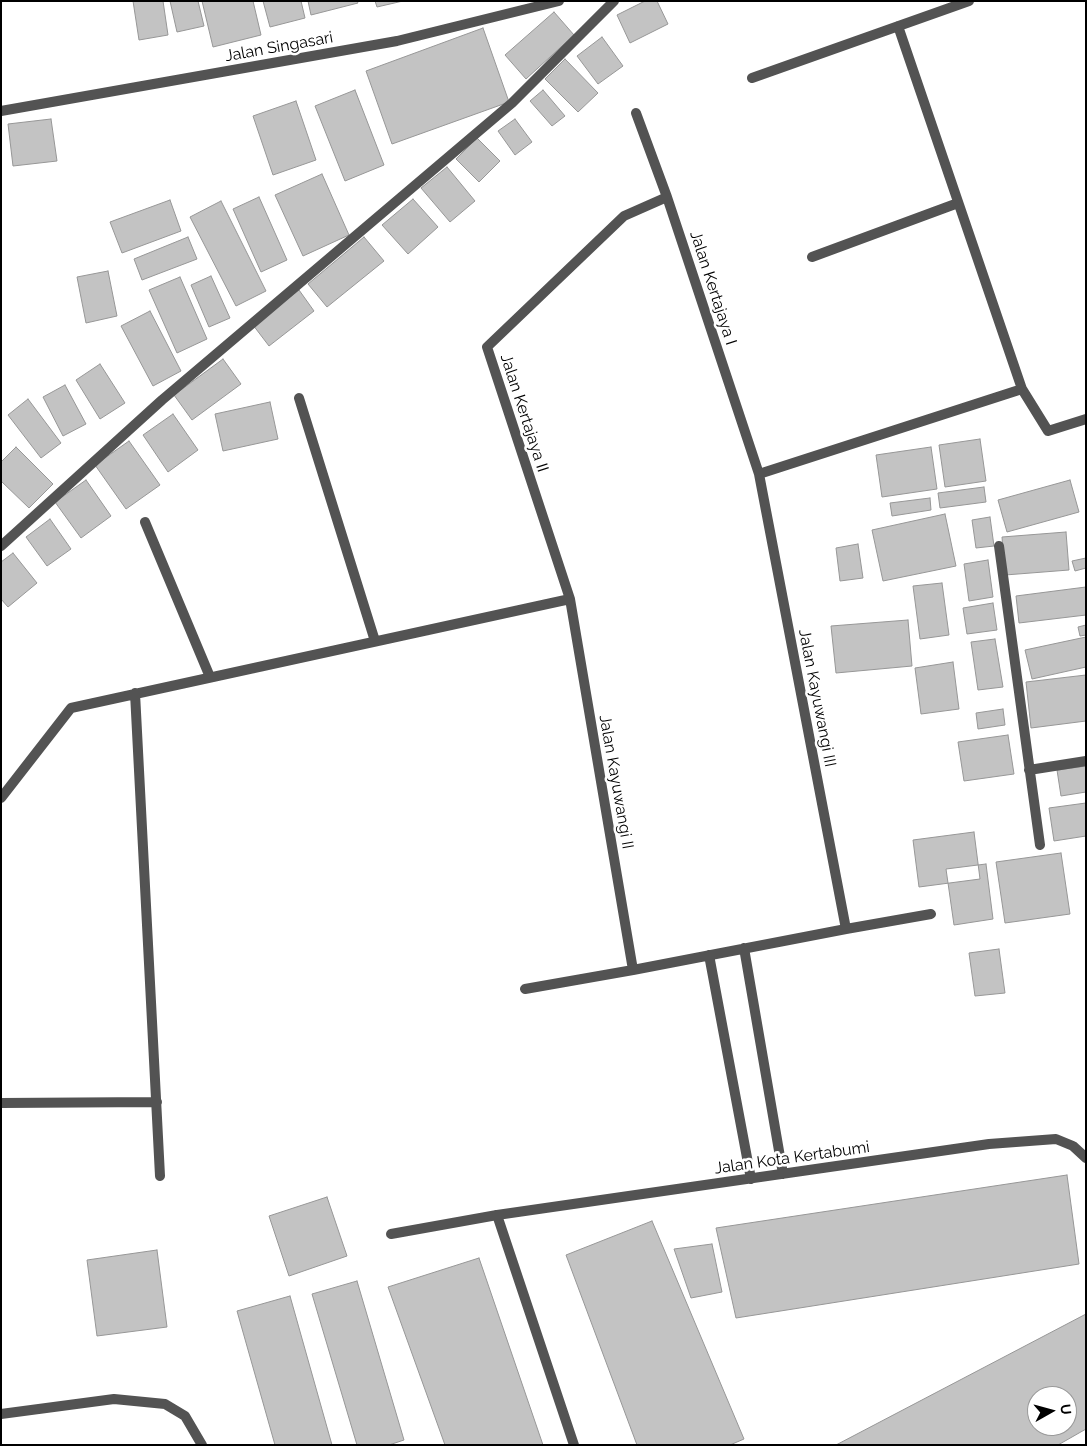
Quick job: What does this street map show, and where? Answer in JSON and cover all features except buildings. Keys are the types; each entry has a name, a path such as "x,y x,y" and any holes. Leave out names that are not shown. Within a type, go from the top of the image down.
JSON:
{"street":[{"name":"Jalan Singasari","path":"1,112 397,41 559,1"},
{"path":"1,546 162,400 512,103 614,1"},
{"path":"752,78 969,1"},
{"path":"898,26 1022,389 1048,431 1086,419"},
{"name":"Jalan Kertajaya I","path":"636,113 667,198 759,474"},
{"name":"Jalan Kertajaya II","path":"570,599 487,347 624,216 667,198"},
{"path":"812,257 958,203"},
{"path":"759,474 1022,389"},
{"path":"298,398 375,641"},
{"name":"Jalan Kayuwangi III","path":"759,474 846,929"},
{"path":"145,522 210,677"},
{"path":"999,546 1013,634 1040,845"},
{"path":"1,798 70,708 570,599"},
{"name":"Jalan Kayuwangi II","path":"570,599 633,970"},
{"path":"135,693 160,1176"},
{"path":"1029,770 1086,761"},
{"path":"525,989 931,914"},
{"path":"744,948 782,1174"},
{"path":"709,955 751,1179"},
{"path":"1,1103 157,1102"},
{"name":"Jalan Kota Kertabumi","path":"391,1234 497,1215 989,1144 1056,1138 1073,1146 1086,1158"},
{"path":"497,1215 574,1445"},
{"path":"1,1414 114,1399 165,1404 185,1416 202,1445"}]}
